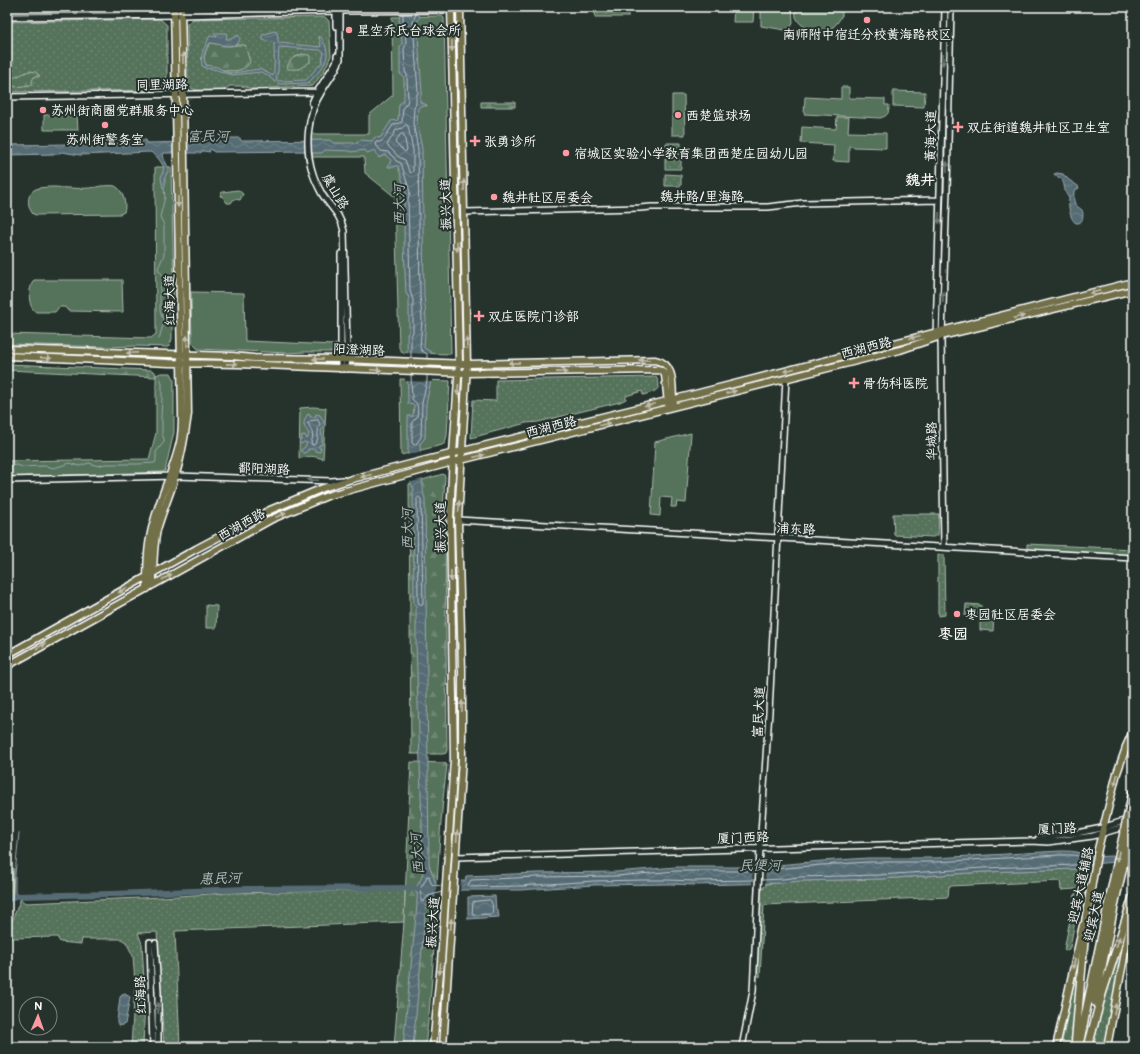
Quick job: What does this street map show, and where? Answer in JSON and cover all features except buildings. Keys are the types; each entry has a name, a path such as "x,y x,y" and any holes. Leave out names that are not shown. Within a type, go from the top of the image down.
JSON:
{"highway":[{"path":"1126,748 1133,731"},
{"name":"迎宾大道","path":"1087,1047 1133,791"},
{"name":"迎宾大道","path":"1078,1047 1113,897 1133,824"},
{"path":"1075,1047 1086,918 1091,886"},
{"path":"1087,1047 1133,897"}],"main road":[{"name":"振兴大道","path":"443,1047 462,759 462,669 458,520 467,364 460,8"},
{"name":"振兴大道","path":"433,1047 441,962 454,759 450,518 459,364 451,9"},
{"name":"红海大道","path":"174,11 177,139 181,163"},
{"name":"红海大道","path":"150,587 150,574 157,531 181,435 184,355 181,163 184,139 184,95 181,11"},
{"name":"西湖西路","path":"7,666 272,519 327,496 453,462 900,350 939,334 1133,282"},
{"name":"西湖西路","path":"7,655 150,574 270,510 323,488 426,460 939,334 1133,290"},
{"name":"阳澄湖路","path":"7,349 459,364 655,360 664,362 670,370 670,400"},
{"name":"阳澄湖路","path":"7,356 459,373 657,370 662,371 665,375 671,407"},
{"name":"迎宾大道辅路","path":"1056,1047 1098,849 1117,773 1126,748"},
{"path":"1107,1047 1133,910"}],"street":[{"path":"181,11 278,7"},
{"name":"黄海大道","path":"939,334 940,200 945,7"},
{"name":"黄海大道","path":"939,334 946,205 951,7"},
{"path":"7,11 338,9 424,10 460,8"},
{"name":"虞山路","path":"338,9 337,60 317,92 308,117 306,129 308,160 316,182 322,194 342,222 344,231 347,344 344,369"},
{"name":"虞山路","path":"307,140 310,120 314,107 321,91 339,64 338,9"},
{"path":"7,17 174,11"},
{"name":"同里湖路","path":"7,97 317,92"},
{"name":"魏井路/里海路","path":"465,212 651,207 768,207 803,203 940,200"},
{"name":"华城路","path":"939,334 944,546"},
{"name":"富民大道","path":"742,1047 753,991 786,378"},
{"name":"鄱阳湖路","path":"7,481 171,477 331,481 352,479"},
{"name":"浦东路","path":"458,520 944,546 1133,558"},
{"name":"厦门路","path":"1103,830 1133,818"},
{"name":"厦门路","path":"1032,841 1065,834 1103,830 1133,824"},
{"name":"厦门西路","path":"456,857 1032,841"},
{"name":"红海路","path":"153,1047 152,943 158,992 158,1047"}],"green space":[{"path":"595,7 628,7 628,17 595,17"},
{"path":"734,7 754,7 753,22 733,22"},
{"path":"761,7 792,7 793,23 791,27 785,30 761,26"},
{"path":"796,7 842,7 842,16 834,26 829,29 824,31 812,30 806,28 799,22 796,16"},
{"path":"442,16 444,18 451,354 403,353 399,348 395,197 365,173 364,157 312,157 311,134 369,134 369,115 393,95 392,17"},
{"path":"325,17 329,21 331,56 324,71 313,86 252,89 242,86 230,86 222,91 197,90 188,85 187,24 193,19"},
{"path":"160,19 167,25 167,83 162,90 7,92 7,22"},
{"path":"210,43 230,46 245,45 250,62 246,67 236,71 223,70 206,65 204,57"},
{"path":"302,54 310,56 310,62 299,69 288,69 287,67 290,61"},
{"path":"29,71 36,72 40,76 34,77 32,85 15,87 12,83 13,78"},
{"path":"841,87 849,87 849,98 885,99 885,105 889,105 888,114 880,118 804,114 805,97 841,99"},
{"path":"893,91 925,92 924,107 893,106"},
{"name":"西楚篮球场","path":"672,95 684,95 685,135 672,135"},
{"path":"481,102 515,102 515,107 481,107"},
{"path":"44,115 77,115 78,130 44,130"},
{"path":"837,117 849,117 848,132 886,133 886,148 849,146 849,162 833,161 834,145 801,143 802,127 836,129"},
{"path":"666,143 681,143 681,154 666,154"},
{"path":"665,158 681,158 681,169 665,169"},
{"path":"155,167 171,167 174,289 172,306 172,339 168,347 7,344 7,334 151,338 156,334"},
{"path":"665,174 681,175 681,186 665,186"},
{"path":"115,186 120,190 124,198 124,212 120,214 36,215 31,211 28,200 30,194 38,188 84,188"},
{"path":"238,190 243,194 240,200 234,199 231,203 227,203 223,197 220,196 223,192"},
{"path":"34,280 122,280 123,312 68,311 64,307 59,307 55,312 36,312 31,306 29,297"},
{"path":"191,292 244,293 245,341 336,344 336,350 333,352 288,353 198,349 192,343"},
{"path":"44,352 159,356 159,358 131,359 12,355 12,353"},
{"path":"7,364 151,370 155,372 156,377 7,370"},
{"path":"161,373 171,373 174,379 174,432 165,471 7,477 7,461 149,459 156,433 156,375"},
{"path":"656,377 659,385 657,390 651,393 643,395 642,391 626,396 626,399 620,402 538,422 526,423 471,438 473,400 496,401 496,380"},
{"path":"400,379 450,381 447,435 445,443 401,455"},
{"path":"300,408 326,408 323,459 311,456 299,459"},
{"path":"691,433 686,503 677,502 676,507 671,507 672,498 661,497 660,516 651,515 655,442"},
{"path":"443,474 445,476 443,510 445,531 447,750 446,753 443,754 411,754 409,484"},
{"path":"893,514 939,514 938,535 933,537 894,535"},
{"path":"1027,544 1133,549 1133,555 1027,549"},
{"path":"938,555 944,555 945,615 939,616 938,613"},
{"path":"966,604 981,605 981,612 994,613 993,631 980,630 980,617 965,616"},
{"path":"206,605 217,606 216,628 206,628"},
{"path":"411,762 445,763 447,765 440,836 432,977 425,1047 394,1047 404,922"},
{"path":"14,868 13,894 7,899 7,870"},
{"path":"1085,870 1070,947 1066,951 1064,950 1076,889 1061,890 1060,881 949,886 948,897 764,905 760,977 756,974 761,891 766,884 799,881 881,879 984,872"},
{"path":"405,890 404,922 175,931 180,1047 164,1047 157,932 138,933 142,944 145,997 143,1047 131,1047 135,983 133,956 126,942 121,939 82,939 81,944 60,942 57,937 7,938 9,928 21,898 22,901 26,903 227,893"},
{"path":"1130,918 1105,1047 1093,1047 1101,1013"},
{"path":"1079,959 1082,959 1074,1047 1061,1047"}],"water":[{"path":"400,7 420,16 417,22 422,93 420,102 427,105 420,106 418,108 417,123 422,149 424,295 426,319 424,348 431,352 431,381 426,404 425,438 420,444 422,481 425,498 429,864 435,882 465,881 466,876 616,872 676,867 754,867 868,858 935,858 1060,851 1079,852 1090,857 1133,855 1133,862 1112,862 1077,869 984,872 881,879 694,885 594,885 520,890 462,890 435,897 430,900 426,906 413,1047 403,1047 417,905 417,893 410,888 417,886 423,875 424,863 416,607 414,604 414,489 410,482 408,454 408,416 413,416 414,405 408,404 407,334 409,332 409,299 406,294 403,199 406,193 398,166 388,167 391,160 385,155 379,158 375,150 367,153 365,150 351,152 325,150 322,153 311,153 311,151 214,152 211,149 209,150 210,152 203,151 200,153 165,153 163,154 168,171 165,177 165,187 163,188 161,178 164,167 160,160 150,152 80,155 62,152 56,154 7,155 7,145 133,143 133,140 146,140 147,143 191,142 191,140 195,139 214,138 214,141 227,141 227,138 240,138 241,141 330,140 333,143 357,143 360,140 372,141 375,137 380,138 391,121 398,120 399,104 404,99 404,79 400,74 400,47 402,44 401,27 399,24"},
{"path":"274,31 277,32 279,43 321,47 319,36 325,45 327,57 320,70 308,83 280,84 261,72 232,75 214,69 205,68 202,65 202,54 209,37 217,37 213,33 226,33 226,39 231,39 238,35 240,37 239,41 237,44 228,46 210,43 205,54 204,60 206,65 217,67 233,73 260,69 273,76 274,43 263,40 262,35","holes":["279,47 320,50 324,52 322,62 306,80 278,81 276,79 278,71"]},
{"path":"1054,174 1063,174 1079,188 1074,191 1074,201 1076,206 1083,212 1081,222 1079,223 1073,221 1070,214 1069,198 1065,191 1062,179"},
{"path":"310,414 310,417 315,417 316,414 320,415 325,425 321,431 322,445 319,445 319,448 321,448 320,452 315,451 315,449 308,449 308,451 303,453 301,450 307,443 304,442 301,444 299,442 302,439 301,436 303,435 305,435 307,439 308,438 308,432 304,421 307,415"},
{"path":"495,896 496,910 498,910 499,917 468,919 468,897"},
{"path":"125,994 130,997 125,1024 119,1026 117,1021 120,997"}],"pier":[{"path":"405,353 433,354 433,382 405,381"},
{"path":"422,451 423,479 408,483 407,455"},
{"path":"766,864 765,886 752,886 753,865"},
{"path":"437,880 461,880 460,893 435,900"}],"waterway":[{"path":"159,339 163,325 160,311 160,289 163,278 158,268 164,255 164,225 160,217 165,197 164,188"},
{"path":"7,466 45,466 54,468 70,463 79,466 89,463 98,466 105,464 155,463 156,452 164,442 161,418 162,384 160,377"},
{"path":"15,896 15,874 19,833"},
{"name":"惠民河","path":"7,900 15,896 246,889 418,889"}],"place":[{"name":"南师附中宿迁分校黄海路校区","path":"867,20"},
{"name":"星空乔氏台球会所","path":"349,30"},
{"name":"苏州街商圈党群服务中心","path":"43,110"},
{"name":"西楚篮球场","path":"678,115"},
{"name":"苏州街警务室","path":"105,125"},
{"name":"双庄街道魏井社区卫生室","path":"958,127"},
{"name":"张勇诊所","path":"475,141"},
{"name":"宿城区实验小学教育集团西楚庄园幼儿园","path":"566,153"},
{"name":"魏井社区居委会","path":"494,197"},
{"name":"双庄医院门诊部","path":"479,316"},
{"name":"骨伤科医院","path":"854,383"},
{"name":"枣园社区居委会","path":"957,614"}],"district":[{"name":"魏井","path":"920,180"},
{"name":"枣园","path":"953,634"}],"water label":[{"name":"富民河","path":"208,136"},
{"name":"西大河","path":"399,205"},
{"name":"西大河","path":"407,529"},
{"name":"西大河","path":"417,854"},
{"name":"民便河","path":"760,865"}]}
